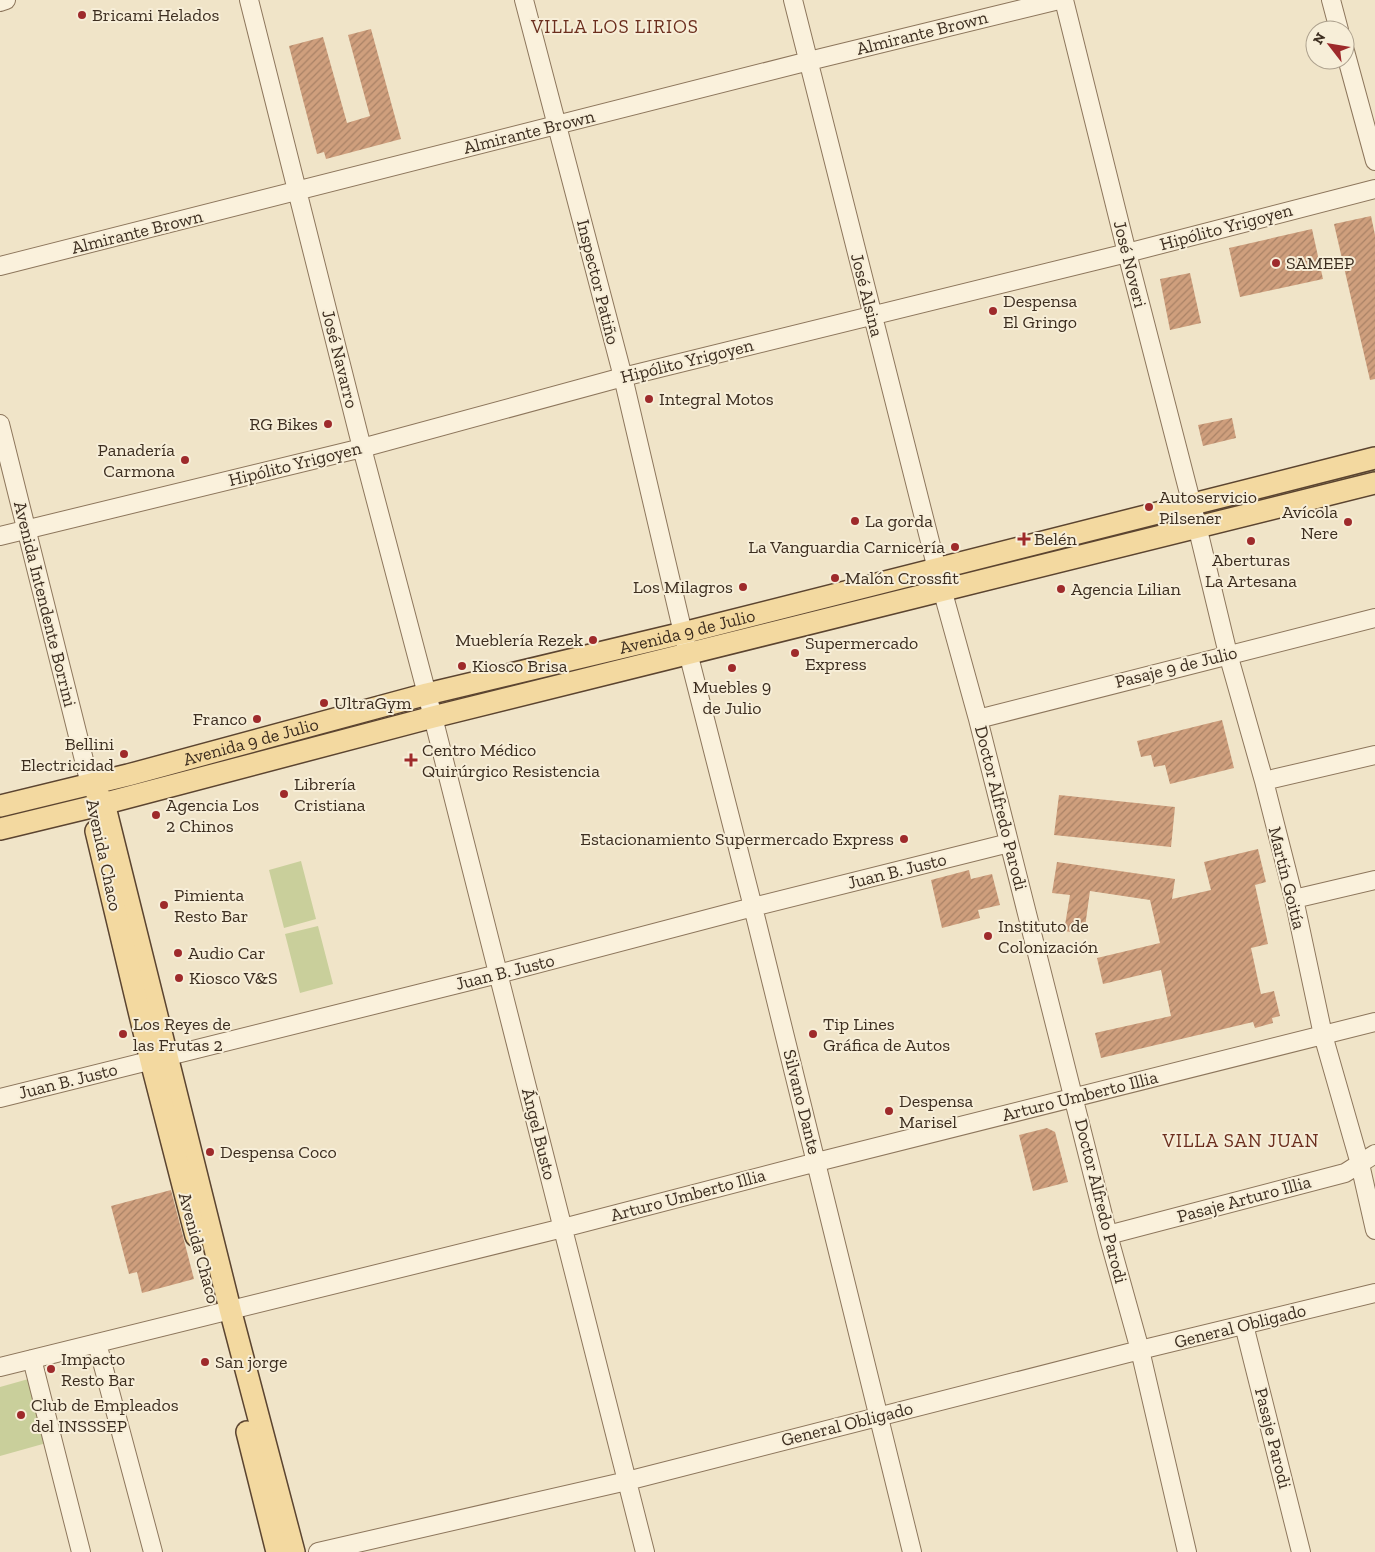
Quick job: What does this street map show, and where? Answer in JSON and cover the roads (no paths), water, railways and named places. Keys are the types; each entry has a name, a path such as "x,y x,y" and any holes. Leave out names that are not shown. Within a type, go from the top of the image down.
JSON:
{"main road":[{"name":"Avenida 9 de Julio","path":"0,829 434,717 937,568 1375,458"},
{"name":"Avenida 9 de Julio","path":"0,806 90,784 427,694 686,643 942,589 1375,483"},
{"name":"Avenida Chaco","path":"90,784 98,805 159,1059 223,1311 277,1552"},
{"name":"Avenida Chaco","path":"223,1311 294,1552"}],"street":[{"path":"0,2 6,0"},
{"name":"José Navarro","path":"249,0 362,448 434,717"},
{"name":"Inspector Patiño","path":"524,0 622,377 686,643"},
{"name":"José Alsina","path":"793,0 942,589"},
{"name":"Almirante Brown","path":"0,266 809,61 1059,0"},
{"name":"José Noveri","path":"1064,0 1197,527"},
{"path":"1331,0 1336,20"},
{"path":"1350,70 1375,161"},
{"name":"Hipólito Yrigoyen","path":"0,536 362,448 622,377 872,314 1127,253 1375,189"},
{"name":"Avenida Intendente Borrini","path":"0,424 90,784"},
{"name":"Martín Goitía","path":"1197,527 1228,654 1264,781 1294,899 1323,1035 1360,1164 1375,1230"},
{"name":"Doctor Alfredo Parodi","path":"942,589 978,718 1075,1097 1108,1235 1140,1350 1187,1552"},
{"name":"Pasaje 9 de Julio","path":"978,718 1375,618"},
{"name":"Silvano Dante","path":"686,643 817,1162 912,1552"},
{"name":"Ángel Busto","path":"434,717 646,1552"},
{"path":"1264,781 1375,755"},
{"name":"Juan B. Justo","path":"0,1098 498,974 753,907 1009,843"},
{"path":"1294,899 1375,880"},
{"name":"Arturo Umberto Illia","path":"0,1367 563,1228 817,1162 1375,1022"},
{"name":"Pasaje Arturo Illia","path":"1108,1235 1345,1173 1375,1154"},
{"name":"General Obligado","path":"318,1552 627,1481 1140,1350 1375,1293"},
{"name":"Pasaje Parodi","path":"1244,1325 1301,1552"},
{"path":"97,1343 153,1552"},
{"path":"32,1359 81,1552"}],"place":[{"name":"Bricami Helados","path":"82,15"},
{"name":"SAMEEP","path":"1276,263"},
{"name":"Despensa El Gringo","path":"993,311"},
{"name":"Integral Motos","path":"649,399"},
{"name":"RG Bikes","path":"328,424"},
{"name":"Panadería Carmona","path":"185,460"},
{"name":"Autoservicio Pilsener","path":"1149,507"},
{"name":"La gorda","path":"855,521"},
{"name":"Avícola Nere","path":"1348,522"},
{"name":"Belén","path":"1024,539"},
{"name":"Aberturas La Artesana","path":"1251,541"},
{"name":"La Vanguardia Carnicería","path":"955,547"},
{"name":"Malón Crossfit","path":"835,578"},
{"name":"Los Milagros","path":"743,587"},
{"name":"Agencia Lilian","path":"1061,589"},
{"name":"Mueblería Rezek","path":"593,640"},
{"name":"Supermercado Express","path":"795,653"},
{"name":"Kiosco Brisa","path":"462,666"},
{"name":"Muebles 9 de Julio","path":"732,668"},
{"name":"UltraGym","path":"324,703"},
{"name":"Franco","path":"257,719"},
{"name":"Bellini Electricidad","path":"124,754"},
{"name":"Centro Médico Quirúrgico Resistencia","path":"411,760"},
{"name":"Librería Cristiana","path":"284,794"},
{"name":"Agencia Los 2 Chinos","path":"156,815"},
{"name":"Estacionamiento Supermercado Express","path":"904,839"},
{"name":"Pimienta Resto Bar","path":"164,905"},
{"name":"Instituto de Colonización","path":"988,936"},
{"name":"Audio Car","path":"178,953"},
{"name":"Kiosco V&S","path":"179,978"},
{"name":"Los Reyes de las Frutas 2","path":"123,1034"},
{"name":"Tip Lines Gráfica de Autos","path":"813,1034"},
{"name":"Despensa Marisel","path":"889,1111"},
{"name":"Despensa Coco","path":"210,1152"},
{"name":"San jorge","path":"205,1362"},
{"name":"Impacto Resto Bar","path":"51,1369"},
{"name":"Club de Empleados del INSSSEP","path":"21,1415"}],"district":[{"name":"VILLA LOS LIRIOS","path":"615,26"},
{"name":"VILLA SAN JUAN","path":"1241,1140"}]}
